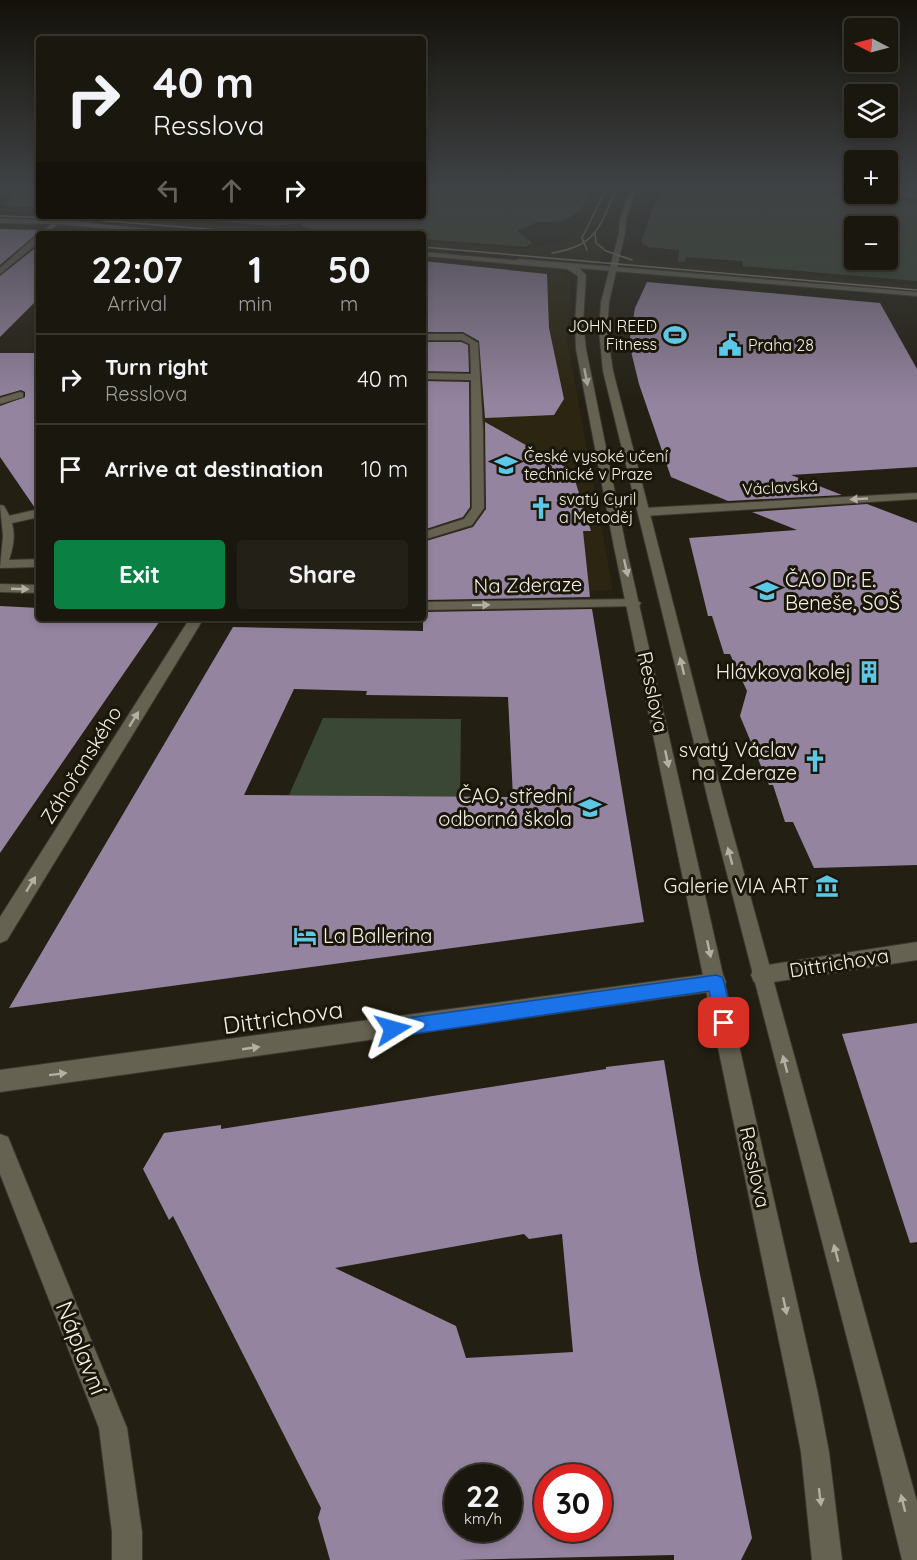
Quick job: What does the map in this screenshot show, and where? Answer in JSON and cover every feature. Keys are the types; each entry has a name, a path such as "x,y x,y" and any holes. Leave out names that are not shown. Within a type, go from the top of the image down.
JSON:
{"main road":[{"path":"0,272 14,260"},
{"path":"503,260 917,294"},
{"name":"Resslova","path":"616,260 605,302 603,329 607,363 761,975 879,1408 917,1560"},
{"name":"Resslova","path":"519,261 571,268 581,274 581,349 804,1394 815,1452 827,1560"},
{"path":"426,337 463,337 474,343 478,508 468,522 426,535"},
{"path":"426,376 476,377"},
{"path":"0,401 20,395"},
{"name":"Václavská","path":"644,512 917,496"},
{"path":"0,509 8,520 9,542 1,564 36,563"},
{"path":"8,520 36,514"},
{"path":"0,588 36,589"},
{"name":"Na Zderaze","path":"426,606 634,603"},
{"name":"Záhořanského","path":"0,934 195,621"},
{"name":"Dittrichova","path":"761,975 917,951"},
{"name":"Dittrichova","path":"0,1081 716,982"},
{"name":"Náplavní","path":"0,1145 112,1428 127,1532 126,1560"}],"shaded area":[{"name":"České vysoké učení technické v Praze","path":"426,260 552,269 566,273 571,285 567,340 613,590 426,599"},
{"path":"542,260 601,260 599,265"},
{"path":"624,260 650,260 917,285 917,291 622,267"}],"green space":[{"path":"725,260 844,260 844,270 898,270 898,260 917,260 917,281 743,266 742,261"},
{"path":"323,718 461,719 460,797 289,795"}],"building":[{"path":"20,260 36,260 36,301 0,337 0,276"},
{"path":"426,261 547,274 549,328 564,399 554,415 485,418 479,341 463,332 426,332"},
{"path":"647,282 880,303 917,369 917,467 791,475 842,495 728,501 671,477 639,384 629,343 635,308"},
{"path":"426,342 461,342 468,345 469,372 426,371"},
{"path":"0,353 36,353 36,508 0,457 0,406 25,397 25,392 21,390 0,396"},
{"path":"426,381 469,382 470,507 463,517 426,529"},
{"path":"485,422 572,471 591,531 583,531 590,597 426,600 426,541 473,527 486,509"},
{"path":"867,504 917,523 917,865 814,868 793,822 785,822 773,785 769,785 740,716 747,691 730,654 724,654 712,616 708,616 689,538 797,530 752,512"},
{"path":"0,606 36,608 36,621 160,621 0,853"},
{"path":"592,609 644,922 9,1008 233,627 423,631 426,612","holes":["294,689 367,691 366,695 508,697 513,797 244,795"]},
{"path":"917,1023 917,1242 910,1243 842,1034"},
{"path":"664,1060 699,1269 752,1538 741,1560 674,1560 674,1555 458,1560 330,1560 318,1518 321,1508 173,1216 169,1220 143,1169 164,1133 221,1125 221,1129 606,1069 606,1067","holes":["524,1234 529,1239 562,1234 573,1352 466,1358 456,1326 335,1268"]}],"tram line":[{"path":"570,260 917,290"}],"place":[{"name":"JOHN REED Fitness","path":"675,335"},
{"name":"Praha 28","path":"730,345"},
{"name":"České vysoké učení technické v Praze","path":"506,465"},
{"name":"svatý Cyril a Metoděj","path":"541,508"},
{"name":"ČAO Dr. E. Beneše, SOŠ","path":"767,591"},
{"name":"Hlávkova kolej","path":"869,672"},
{"name":"svatý Václav na Zderaze","path":"815,761"},
{"name":"ČAO, střední odborná škola","path":"590,808"},
{"name":"Galerie VIA ART","path":"827,886"},
{"name":"La Ballerina","path":"305,936"}],"route":[{"path":"393,1029 716,982 724,1023"}]}
